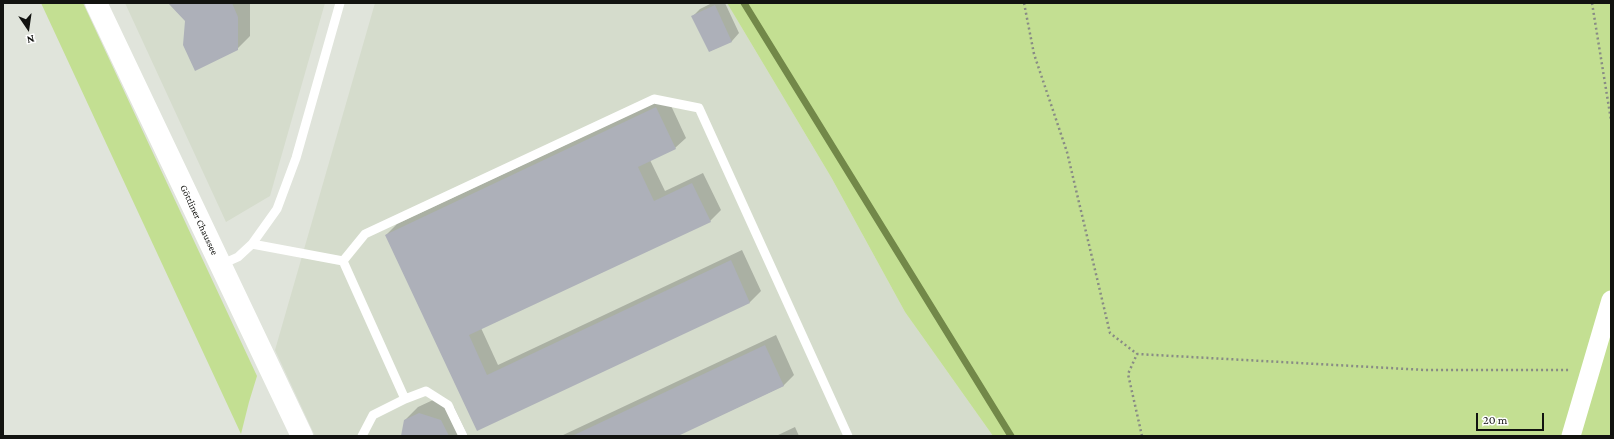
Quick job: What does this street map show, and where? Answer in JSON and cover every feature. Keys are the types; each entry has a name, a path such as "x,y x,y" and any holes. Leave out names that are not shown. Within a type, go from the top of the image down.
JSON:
{"street":[{"name":"Göttliner Chaussee","path":"96,3 302,436"},
{"path":"1570,436 1611,300"}],"lane":[{"path":"220,265 238,257 252,244 277,209 296,158 340,3"},
{"path":"343,261 365,234 654,99 699,108 848,436"},
{"path":"252,244 343,261"},
{"path":"343,261 405,399"},
{"path":"362,436 373,415 405,399 426,391 448,405 463,436"}],"path":[{"path":"1024,3 1034,54 1067,152 1110,333 1137,354 1425,370 1589,370"},
{"path":"1592,3 1611,120"},
{"path":"1137,354 1128,374 1142,436"}],"shaded area":[{"path":"125,3 325,3 270,196 226,222"},
{"path":"375,3 727,3 831,177 905,312 993,436 315,436 275,350"}],"green space":[{"path":"41,3 83,3 257,376 241,434"},
{"path":"727,3 1611,3 1611,436 993,436 905,312 831,177"}],"building":[{"path":"168,3 232,3 238,17 238,50 195,71 183,45 185,21"},
{"path":"715,5 732,42 709,52 691,16"},
{"path":"656,107 676,149 638,167 654,201 692,183 711,222 469,335 487,375 731,260 750,303 477,431 385,235"},
{"path":"765,345 784,386 678,436 572,436"},
{"path":"419,413 441,420 449,436 401,436 404,420"}],"waterway":[{"path":"744,3 1011,436"}]}
